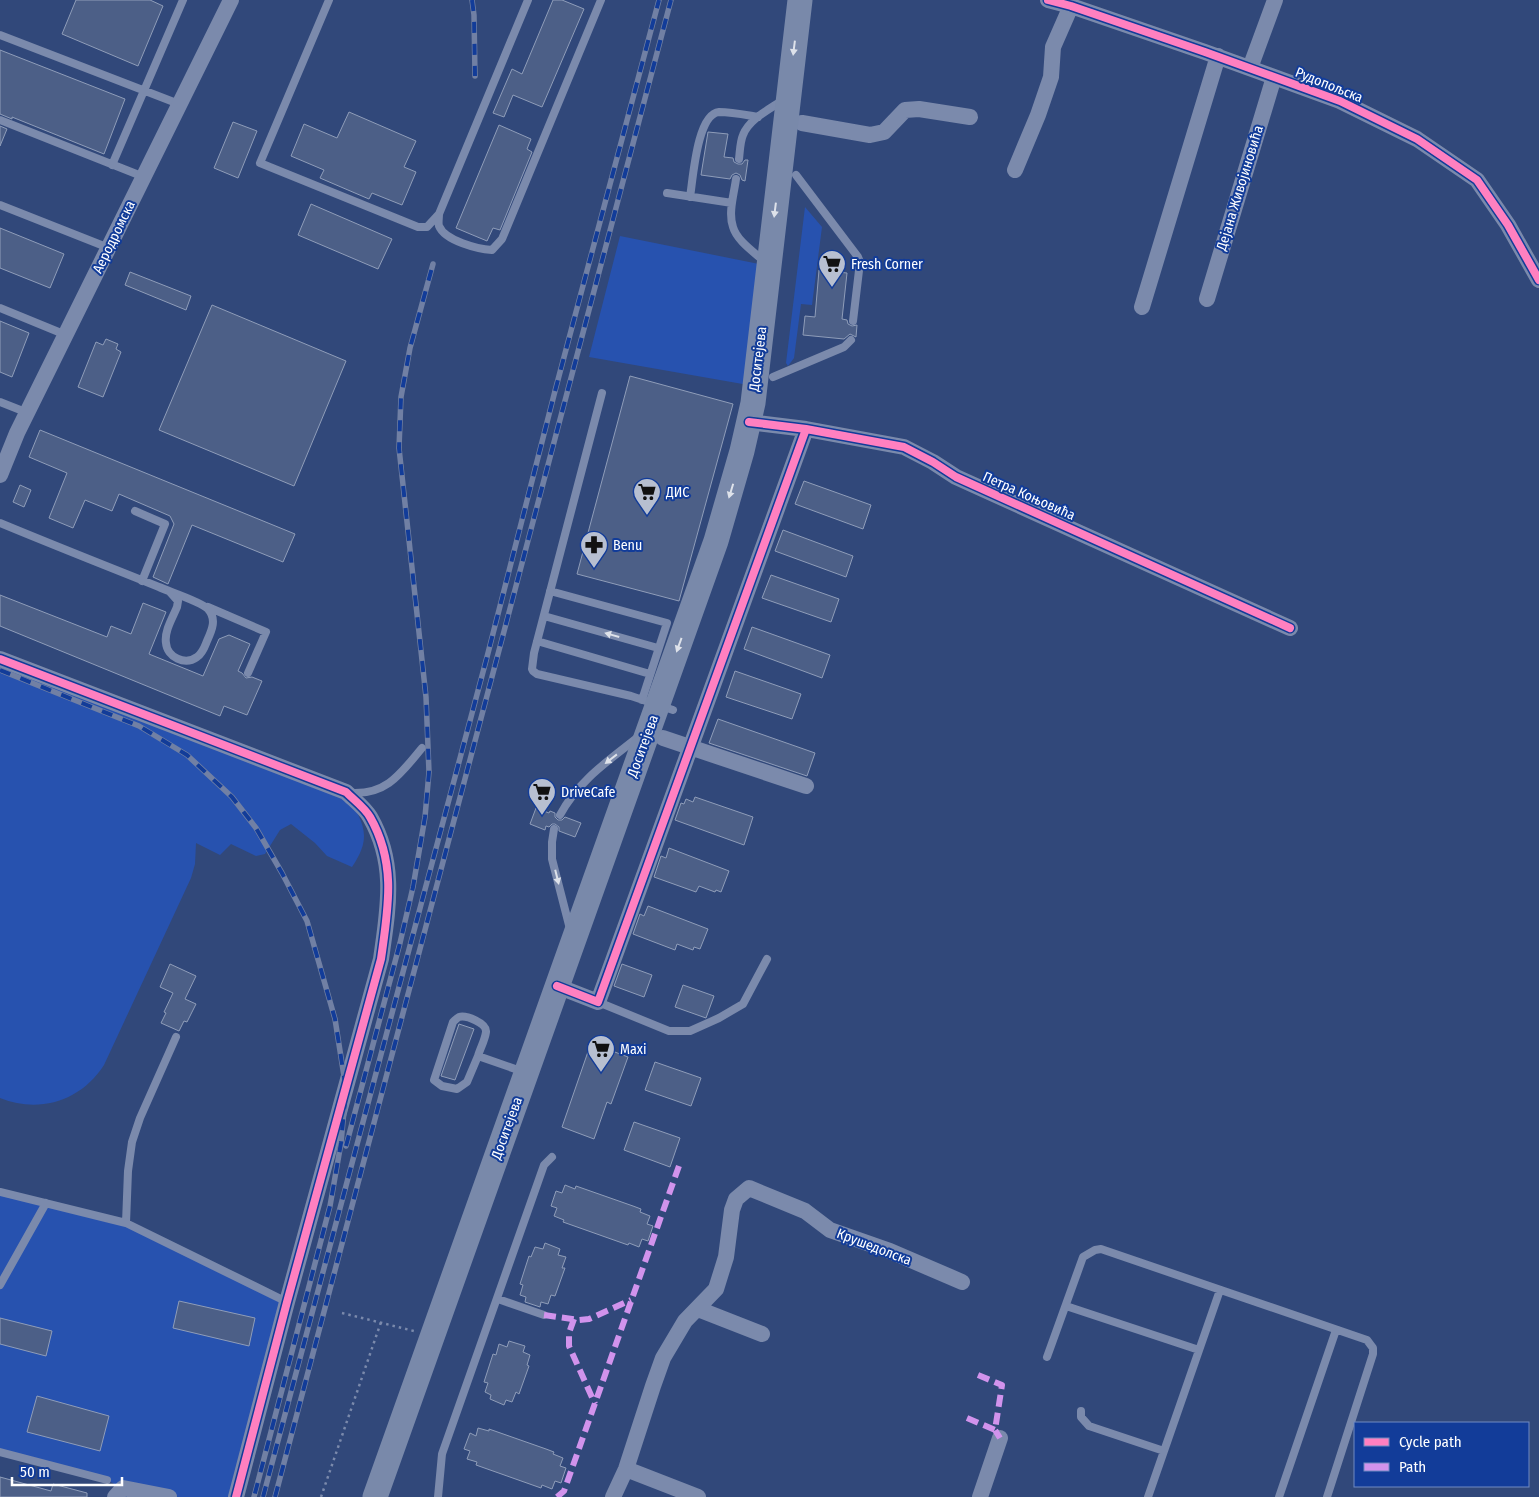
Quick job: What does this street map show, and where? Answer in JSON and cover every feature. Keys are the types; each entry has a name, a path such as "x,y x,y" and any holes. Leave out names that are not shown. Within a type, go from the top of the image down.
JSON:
{"main road":[{"name":"Доситејева","path":"757,423 753,403 800,0"},
{"name":"Доситејева","path":"375,1497 433,1336 474,1243 565,989 656,733 657,705 731,548 747,497 757,423 773,377 817,0"},
{"name":"Доситејева","path":"392,1497 474,1243 526,1073 565,989 573,942 656,733"}],"street":[{"name":"Аеродромска","path":"0,475 28,413 231,0"},
{"name":"Рудопољска","path":"1048,0 1218,56 1340,101 1417,139 1476,180 1508,225 1539,280"},
{"path":"1250,68 1275,0"},
{"path":"1015,170 1038,116 1051,77 1053,47 1070,6"},
{"path":"1142,307 1218,56"},
{"name":"Дејана Живојиновића","path":"1207,299 1274,77"},
{"path":"802,123 870,135 884,132 905,110 919,109 970,117"},
{"name":"Петра Коњовића","path":"757,423 806,429 908,449 956,477 1290,628"},
{"path":"565,989 598,1002 806,429"},
{"path":"0,659 346,792 369,816 384,847 389,876 388,910 381,959 287,1302 236,1497"},
{"path":"656,733 806,786"},
{"name":"Крушедолска","path":"613,1497 626,1469 663,1358 685,1321 716,1289 726,1257 732,1210 736,1199 749,1188 805,1212 830,1230 890,1252 962,1282"},
{"path":"698,1309 762,1334"},
{"path":"980,1497 1000,1438"},
{"path":"626,1469 698,1497"},
{"path":"115,1497 123,1488 169,1497"}],"lane":[{"path":"112,164 183,0"},
{"path":"329,0 260,163 418,227 427,226 439,214 528,0"},
{"path":"439,214 439,226 448,236 478,249 492,250 502,239 601,0"},
{"path":"0,35 180,104"},
{"path":"739,159 744,133 758,117 789,96"},
{"path":"690,197 701,134 705,122 710,116 718,112 758,117"},
{"path":"0,120 144,177"},
{"path":"796,175 860,262 853,321"},
{"path":"736,179 732,203 732,226 738,236 769,266"},
{"path":"667,193 732,203"},
{"path":"0,205 109,248"},
{"path":"0,308 66,335"},
{"path":"773,377 844,347 851,340"},
{"path":"550,591 667,624 650,674 657,705 537,674 533,671 532,664 537,642 550,591 602,393"},
{"path":"0,402 28,413"},
{"path":"135,511 165,524 142,581"},
{"path":"0,523 266,632 248,673"},
{"path":"170,592 178,601 178,607 166,637 166,644 168,650 178,659 191,660 202,652 213,622 208,610 203,605"},
{"path":"544,616 658,648"},
{"path":"537,642 650,674"},
{"path":"560,815 567,801 586,779 656,733"},
{"path":"346,792 364,794 380,789 392,781 422,748"},
{"path":"554,829 552,859 573,942"},
{"path":"598,1002 670,1031 690,1031 719,1018 743,1004 767,959"},
{"path":"461,1016 482,1023 485,1027 486,1032 478,1056 467,1082 457,1089 442,1086 434,1080 453,1022 461,1016"},
{"path":"126,1223 128,1171 132,1142 140,1118 176,1037"},
{"path":"478,1056 526,1073"},
{"path":"438,1497 442,1454 544,1165 552,1157"},
{"path":"0,1192 126,1223 287,1302"},
{"path":"0,1284 46,1203"},
{"path":"1047,1357 1083,1257 1095,1250 1101,1249 1367,1340 1373,1348 1373,1354 1327,1497"},
{"path":"1148,1497 1220,1290"},
{"path":"498,1299 544,1315"},
{"path":"1066,1306 1199,1350"},
{"path":"1279,1497 1336,1330"},
{"path":"1081,1411 1081,1417 1090,1426 1164,1451"},
{"path":"0,1452 107,1480"}],"path":[{"path":"342,1313 433,1336"},
{"path":"322,1497 381,1322"}],"shaded area":[{"path":"805,207 822,227 812,305 801,304 794,358 788,366 786,363"},
{"path":"620,236 769,266 754,386 589,357"},
{"path":"0,659 346,792 361,820 364,837 359,856 352,867 327,856 315,843 291,824 280,830 265,854 256,856 231,844 220,855 196,843 195,864 191,878 104,1065 84,1088 58,1101 44,1104 29,1105 0,1098"},
{"path":"0,1192 126,1223 287,1302 236,1497 115,1497 122,1488 107,1480 0,1452"}],"building":[{"path":"76,0 150,0 163,6 138,66 62,34"},
{"path":"553,0 562,0 584,9 542,107 513,95 504,117 493,113 512,69 522,74"},
{"path":"0,50 125,99 104,154 12,117 12,119 0,114"},
{"path":"349,112 416,141 404,167 416,172 402,205 372,193 369,199 320,178 324,170 291,156 304,124 337,138"},
{"path":"233,122 257,131 238,178 214,168"},
{"path":"499,125 531,139 527,149 532,152 500,230 493,228 487,241 456,228"},
{"path":"0,126 7,129 0,146"},
{"path":"708,132 728,134 724,157 733,158 734,162 738,164 748,160 745,181 736,173 730,179 701,175"},
{"path":"311,204 392,239 378,269 298,235"},
{"path":"0,228 64,254 50,288 0,268"},
{"path":"819,270 847,273 842,319 847,320 848,324 852,326 857,325 856,337 850,334 844,339 803,335 805,316 815,317"},
{"path":"130,272 191,296 186,310 125,285"},
{"path":"212,305 346,361 294,486 159,430"},
{"path":"0,321 29,333 12,377 0,372"},
{"path":"106,339 118,344 116,349 121,352 103,397 78,387 96,342 103,345"},
{"name":"ДИС","path":"630,376 733,404 679,601 577,574"},
{"path":"40,430 295,534 283,562 192,525 168,584 153,577 174,524 170,516 119,494 112,511 85,500 73,528 49,518 67,473 29,457"},
{"path":"804,481 871,505 863,529 795,504"},
{"path":"20,485 31,490 24,507 13,502"},
{"path":"783,530 853,556 846,577 775,551"},
{"path":"771,575 839,599 831,622 762,598"},
{"path":"0,595 107,637 111,626 131,634 143,603 166,612 149,654 203,676 219,639 229,635 250,644 238,671 246,678 252,677 262,681 247,715 224,706 220,716 0,626"},
{"path":"752,627 830,655 822,678 744,649"},
{"path":"735,671 801,694 792,719 726,697"},
{"path":"718,719 815,753 807,776 709,743"},
{"path":"695,797 753,817 744,845 675,820 681,803 684,804 686,799 693,802"},
{"path":"536,808 549,813 550,811 555,813 555,817 558,820 562,820 565,817 581,823 575,837 559,831 559,827 555,824 549,827 546,826 545,830 530,824"},
{"path":"669,848 729,871 721,892 716,890 715,892 699,886 696,892 654,877 661,856 666,858"},
{"path":"648,906 708,929 700,949 694,947 693,950 677,944 675,950 633,934 640,914 644,916"},
{"path":"170,964 196,976 185,999 196,1004 187,1022 184,1021 179,1031 161,1023 173,993 160,987"},
{"path":"622,964 652,975 644,997 614,986"},
{"path":"683,985 714,996 706,1018 675,1007"},
{"path":"459,1024 474,1029 455,1080 441,1076"},
{"path":"591,1043 628,1057 611,1104 607,1102 594,1139 562,1127"},
{"path":"655,1062 701,1078 691,1106 645,1090"},
{"path":"634,1122 680,1138 670,1167 624,1150"},
{"path":"565,1185 575,1189 576,1186 641,1209 640,1212 650,1216 647,1224 653,1226 648,1241 642,1239 639,1247 629,1243 628,1245 563,1222 564,1220 554,1216 557,1208 551,1206 556,1191 562,1193"},
{"path":"545,1243 560,1249 558,1255 566,1257 562,1268 565,1268 555,1296 551,1295 548,1304 541,1302 540,1307 525,1302 526,1297 520,1295 523,1285 520,1284 529,1256 531,1257 535,1247 543,1249"},
{"path":"179,1301 255,1318 249,1346 173,1328"},
{"path":"0,1318 52,1331 46,1356 0,1344"},
{"path":"509,1341 525,1346 523,1352 530,1355 527,1365 529,1366 519,1394 516,1392 512,1402 506,1400 504,1405 490,1399 491,1395 485,1392 488,1383 484,1382 493,1354 496,1355 499,1344 507,1347"},
{"path":"37,1396 109,1416 100,1451 27,1432"},
{"path":"478,1428 489,1431 489,1429 554,1452 553,1454 563,1458 560,1466 566,1468 561,1483 555,1481 552,1489 542,1485 541,1488 476,1465 477,1462 467,1459 470,1451 464,1449 470,1433 476,1436"},
{"path":"0,1477 51,1491 53,1484 87,1493 87,1497 0,1497"}],"railway":[{"path":"472,0 475,76"},
{"path":"263,1497 487,657 555,391 659,0"},
{"path":"275,1497 671,0"},
{"path":"346,1146 400,943 413,887 425,817 429,772 426,697 399,448 401,397 410,348 433,264"},
{"path":"0,670 139,726 187,755 232,797 256,828 307,921 335,1019 346,1089 341,1143 330,1206 254,1497"}],"marked path":[{"path":"557,1497 564,1491 680,1163"},
{"path":"544,1315 579,1320 589,1319 631,1300"},
{"path":"574,1319 569,1333 569,1346 595,1404"},
{"path":"978,1375 1002,1385 995,1430 1000,1438"},
{"path":"967,1418 995,1430"}],"cycle path":[{"path":"1048,0 1071,6 1205,52 1340,101 1417,139 1477,180 1508,225 1539,280"},
{"path":"749,422 806,429 904,447 956,477 1290,628"},
{"path":"557,986 598,1002 806,429"},
{"path":"0,659 346,792 370,817 379,835 384,852 387,869 388,904 381,959 287,1302 236,1497"}],"place":[{"name":"Fresh Corner","path":"832,288"},
{"name":"ДИС","path":"647,516"},
{"name":"Benu","path":"594,569"},
{"name":"DriveCafe","path":"542,816"},
{"name":"Maxi","path":"601,1073"}]}
